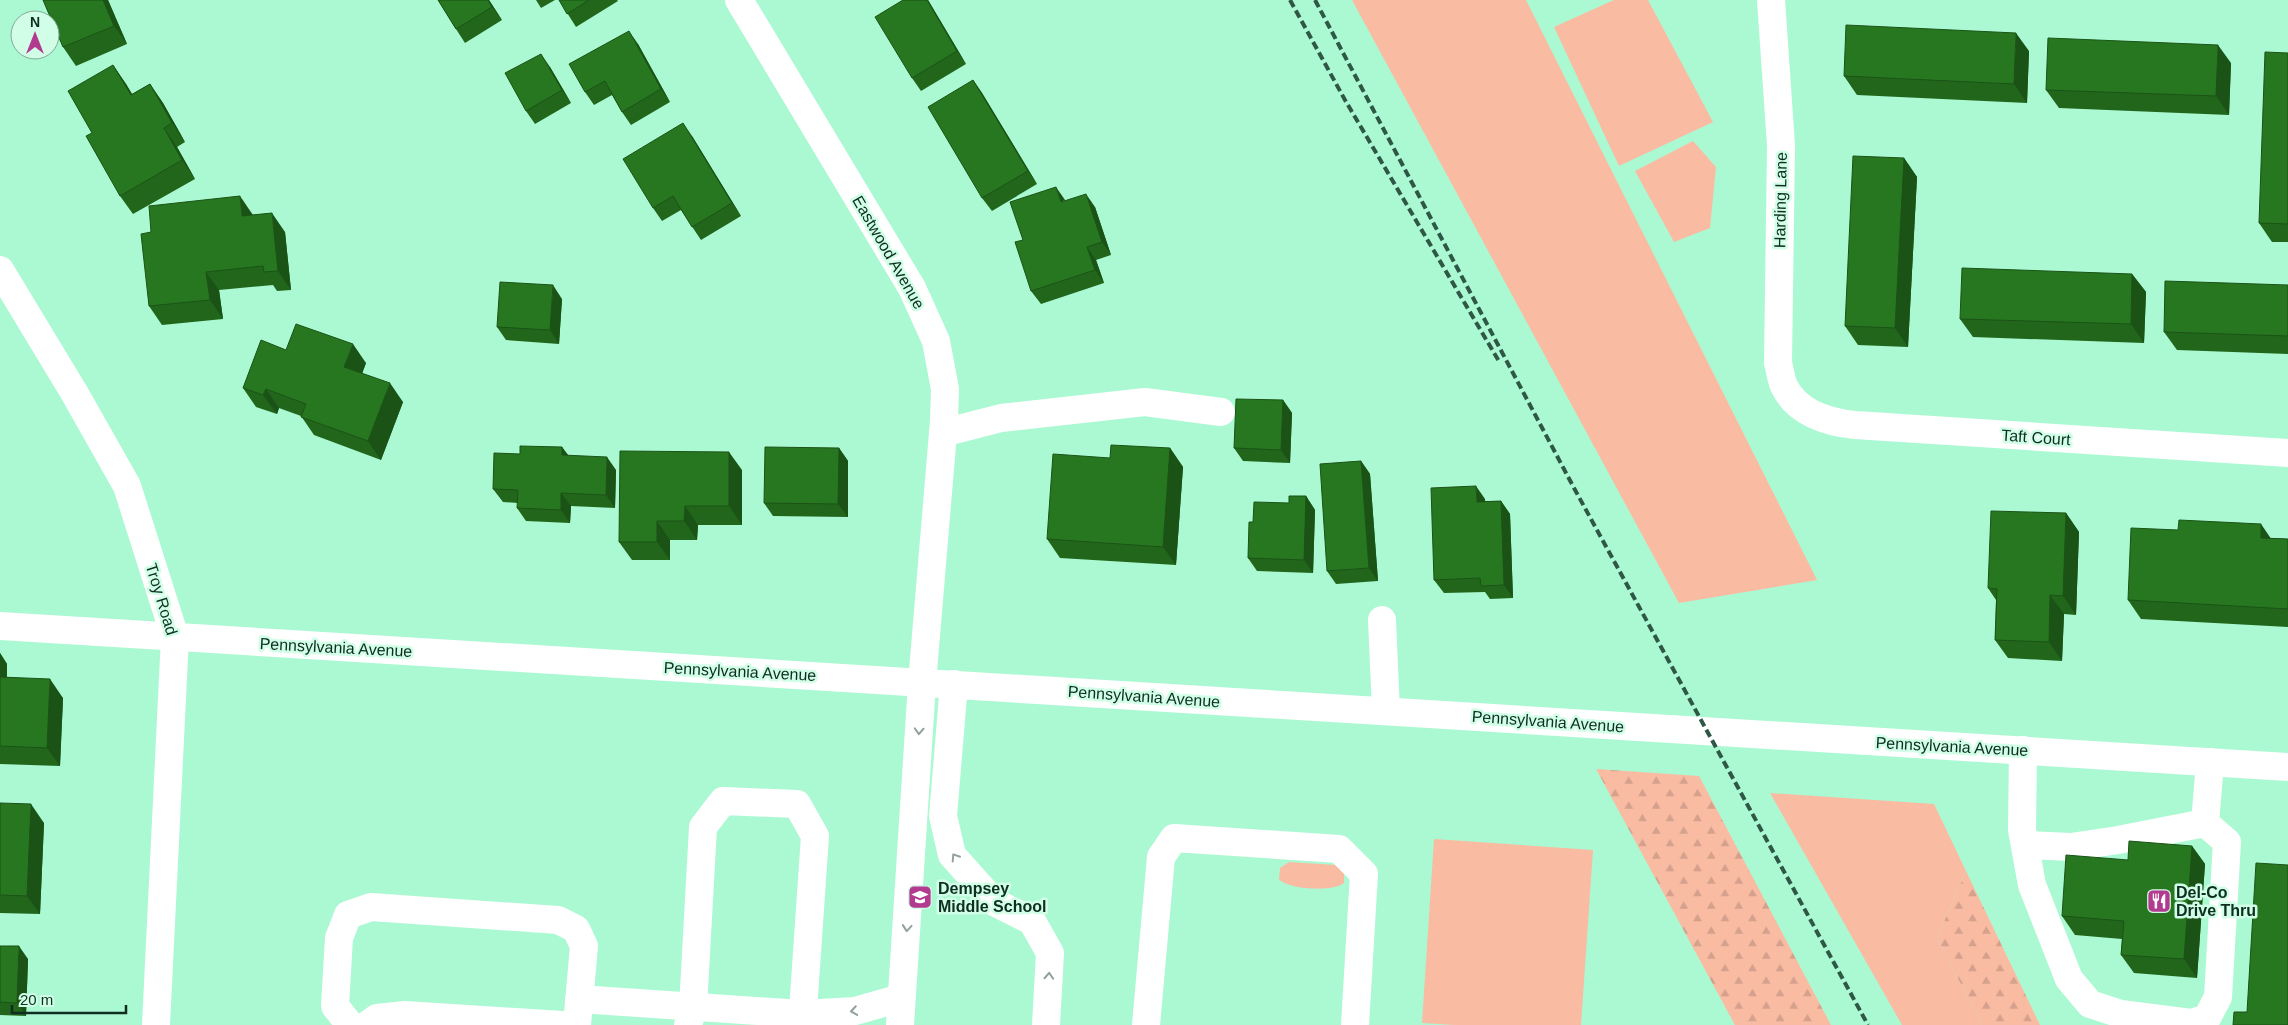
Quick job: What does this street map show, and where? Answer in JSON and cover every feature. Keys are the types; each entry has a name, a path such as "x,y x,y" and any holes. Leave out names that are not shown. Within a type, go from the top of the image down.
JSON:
{"street":[{"name":"Eastwood Avenue","path":"739,0 912,288 936,341 944,388 943,433 922,682 900,1025"},
{"name":"Harding Lane","path":"1771,0 1781,145 1778,362 1784,385 1792,397"},
{"name":"Troy Road","path":"0,270 75,394 127,486 175,637 156,1025"},
{"name":"Taft Court","path":"1792,397 1810,414 1846,424 2288,453"},
{"path":"943,433 1001,418 1145,402 1221,412"},
{"path":"1382,620 1386,711"},
{"name":"Pennsylvania Avenue","path":"0,626 2288,766"},
{"path":"954,684 943,816 952,855 994,902 1032,922 1050,953 1046,1025"},
{"path":"2023,750 2022,830 2032,885 2069,979 2090,1004 2121,1014 2191,1023 2207,1018 2218,998 2227,842 2205,823"},
{"path":"2205,823 2210,762"},
{"path":"690,1016 703,827 723,801 797,804 814,836 802,1020"},
{"path":"2025,845 2071,847 2205,823"},
{"path":"1146,1025 1161,858 1174,838 1339,849 1364,874 1356,1025"},
{"path":"350,1025 335,1006 339,938 348,915 371,908 558,920 576,929 584,946 578,1012 802,1020 855,1011 901,998"},
{"path":"367,1025 378,1018 405,1015 562,1025"}],"green space":[{"path":"1352,0 1526,0 1817,580 1679,603"},
{"path":"1614,0 1648,0 1713,122 1619,166 1554,27"},
{"path":"1693,141 1716,167 1710,228 1674,242 1635,171"},
{"path":"1596,769 1699,776 1831,1025 1735,1025"},
{"path":"1770,793 1934,804 1966,871 1937,938 1982,1025 1902,1025"},
{"path":"1434,839 1593,850 1581,1025 1454,1025 1422,1023"},
{"path":"1289,862 1336,865 1344,871 1344,883 1331,888 1311,889 1284,883 1279,879 1280,868"},
{"path":"1966,871 2040,1025 1982,1025 1937,938"}],"building":[{"path":"43,0 103,0 114,26 63,47 60,40 60,10 47,10"},
{"path":"438,0 488,0 492,7 456,29"},
{"path":"559,0 589,0 567,14"},
{"path":"903,0 927,0 957,51 912,78 875,17"},
{"path":"1846,25 2016,33 2014,84 1844,76"},
{"path":"629,31 661,89 622,112 605,81 585,92 569,64"},
{"path":"2048,38 2218,45 2216,96 2046,90"},
{"path":"2265,52 2288,53 2288,224 2259,223"},
{"path":"541,54 562,90 526,111 505,73"},
{"path":"113,65 131,95 150,84 172,123 164,128 182,160 120,196 86,136 92,133 68,91"},
{"path":"973,80 1028,171 982,198 928,107"},
{"path":"683,123 732,203 692,227 673,196 653,208 623,159"},
{"path":"1853,156 1904,158 1895,328 1845,326"},
{"path":"1056,187 1061,202 1086,194 1102,242 1087,247 1095,270 1031,291 1015,242 1023,240 1010,202"},
{"path":"240,196 242,216 272,213 278,271 264,272 263,266 206,272 210,300 149,306 141,234 151,232 149,206"},
{"path":"1962,268 2132,274 2131,324 1960,319"},
{"path":"2165,281 2288,285 2288,336 2164,332"},
{"path":"500,282 553,285 550,330 497,327"},
{"path":"296,324 353,344 344,367 390,383 368,441 301,417 306,404 266,389 263,395 243,388 261,340 286,350"},
{"path":"1236,399 1283,400 1281,450 1234,448"},
{"path":"1111,445 1170,448 1163,547 1047,539 1053,454 1110,458"},
{"path":"520,446 562,447 562,455 607,457 606,495 561,493 561,510 517,508 518,490 493,489 494,453 520,454"},
{"path":"765,447 839,448 838,504 764,503"},
{"path":"620,451 729,452 729,506 685,506 684,521 657,521 657,542 619,542"},
{"path":"1361,461 1369,568 1327,571 1320,464"},
{"path":"1476,486 1477,502 1501,501 1504,585 1481,586 1480,578 1434,580 1431,488"},
{"path":"1289,496 1306,496 1304,560 1248,558 1249,522 1253,522 1254,502 1289,503"},
{"path":"1991,511 2066,513 2063,596 2050,595 2049,642 1995,640 1997,589 1988,588"},
{"path":"2179,520 2261,524 2261,538 2288,539 2288,609 2128,600 2131,528 2178,530"},
{"path":"0,677 50,679 47,748 0,746"},
{"path":"0,803 31,804 27,896 0,895"},
{"path":"2129,841 2192,846 2184,959 2121,955 2124,921 2062,916 2066,855 2128,860"},
{"path":"2256,863 2288,865 2288,1025 2233,1025 2234,1012 2247,1012"},
{"path":"0,946 19,946 17,1003 0,1002"}],"railway":[{"path":"1290,0 1345,100 1500,363"},
{"path":"1315,0 1574,488 1868,1025"}],"place":[{"name":"Dempsey Middle School","path":"920,897"},
{"name":"Del-Co Drive Thru","path":"2159,901"}]}
